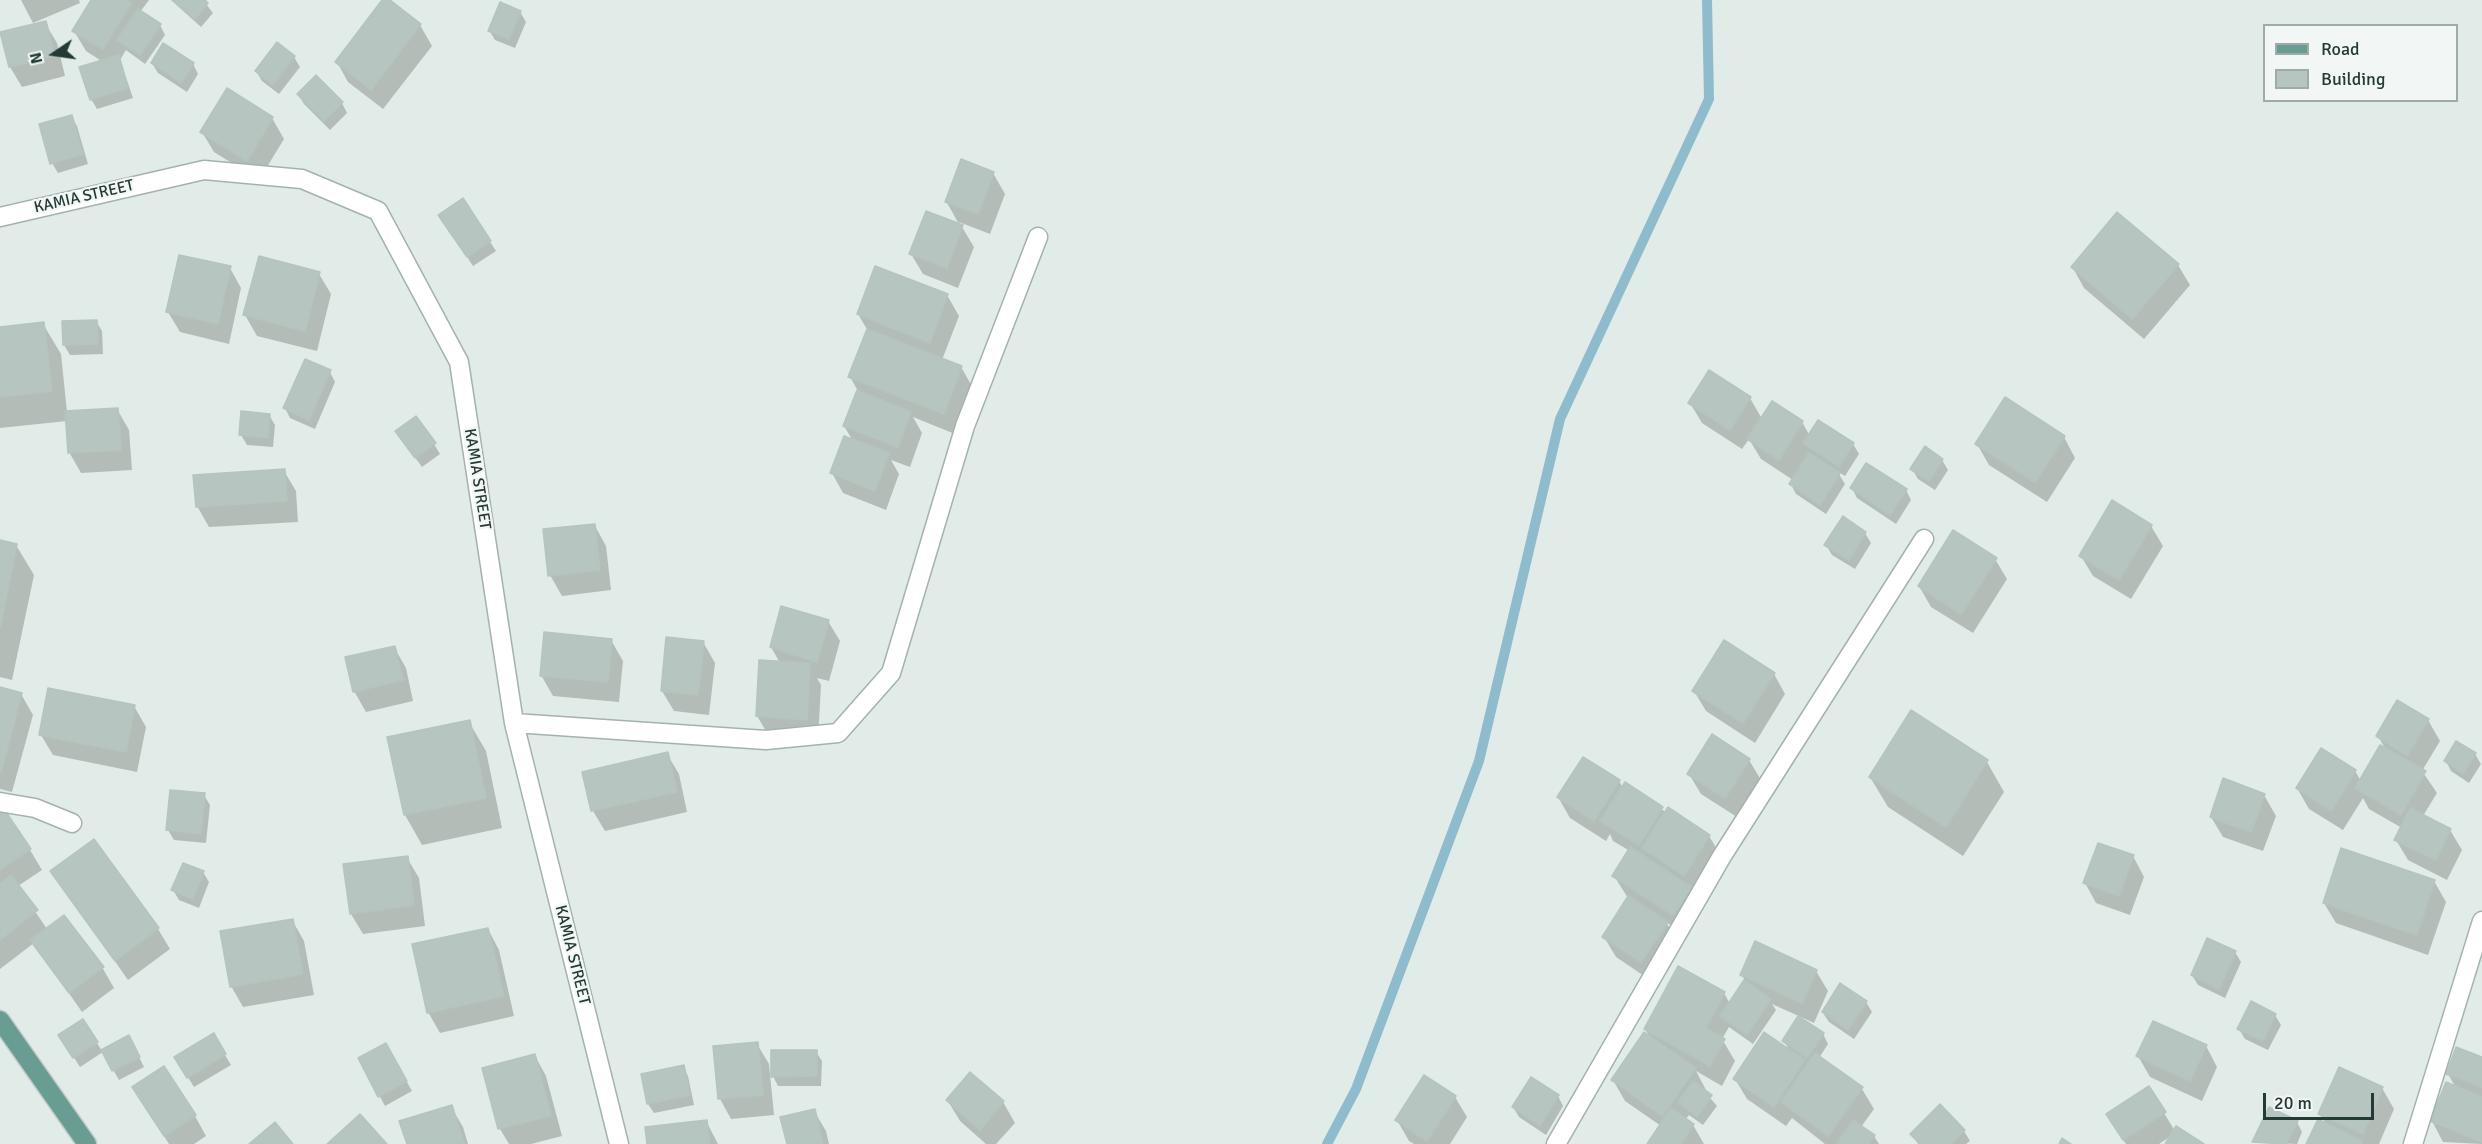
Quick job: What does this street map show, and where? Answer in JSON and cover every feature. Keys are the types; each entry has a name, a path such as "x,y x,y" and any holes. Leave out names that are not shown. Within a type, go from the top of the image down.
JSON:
{"main road":[{"path":"0,1020 87,1144"}],"street":[{"name":"KAMIA STREET","path":"0,217 204,170 302,179 378,211 459,362 514,723 619,1144"},
{"path":"514,723 766,740 838,734 891,673 965,426 1038,237"},
{"path":"1556,1144 1722,856 1924,539"},
{"path":"0,802 35,808 72,823"},
{"path":"2414,1144 2482,921"}],"building":[{"path":"91,0 125,0 131,3 103,49 72,31"},
{"path":"172,0 205,0 208,3 195,19"},
{"path":"382,0 390,0 421,24 371,90 335,62"},
{"path":"500,2 521,11 509,39 488,31"},
{"path":"138,9 161,24 140,55 117,40"},
{"path":"46,21 55,56 9,67 0,32"},
{"path":"277,42 295,56 273,85 255,71"},
{"path":"163,43 194,63 181,83 151,63"},
{"path":"119,55 128,88 90,100 79,67"},
{"path":"316,75 343,102 324,121 297,94"},
{"path":"227,88 273,117 247,161 200,132"},
{"path":"72,115 83,154 50,164 39,124"},
{"path":"961,159 994,172 978,214 945,202"},
{"path":"463,198 491,241 467,257 438,215"},
{"path":"926,211 963,225 947,268 909,254"},
{"path":"2117,212 2179,264 2132,319 2071,267"},
{"path":"179,255 231,266 218,324 166,312"},
{"path":"259,256 320,272 305,331 243,315"},
{"path":"875,266 948,294 930,343 857,314"},
{"path":"97,320 98,344 63,345 62,321"},
{"path":"44,322 52,391 0,397 0,327"},
{"path":"867,329 962,366 944,414 848,377"},
{"path":"305,359 331,370 309,420 283,408"},
{"path":"1709,370 1751,397 1730,430 1688,403"},
{"path":"857,390 911,412 898,447 843,426"},
{"path":"2005,397 2065,436 2035,482 1975,444"},
{"path":"1772,401 1803,421 1779,460 1747,439"},
{"path":"118,408 121,450 68,453 65,411"},
{"path":"241,411 270,414 268,438 239,435"},
{"path":"416,416 436,443 415,458 395,431"},
{"path":"1818,420 1854,443 1839,467 1803,443"},
{"path":"844,436 889,453 875,491 830,473"},
{"path":"1925,446 1943,459 1929,481 1910,469"},
{"path":"1809,453 1840,473 1820,505 1789,484"},
{"path":"1866,463 1907,489 1890,515 1850,488"},
{"path":"285,469 287,501 196,507 193,475"},
{"path":"2112,500 2152,525 2119,580 2079,556"},
{"path":"1843,516 1866,532 1849,560 1824,545"},
{"path":"595,524 600,570 548,576 543,529"},
{"path":"1953,530 1997,558 1961,614 1918,586"},
{"path":"0,540 17,544 0,627"},
{"path":"781,606 829,620 817,662 770,647"},
{"path":"544,632 612,639 608,682 540,676"},
{"path":"666,637 704,641 698,695 661,691"},
{"path":"1724,640 1775,673 1743,723 1692,691"},
{"path":"395,646 403,680 353,692 345,657"},
{"path":"759,660 810,663 807,720 756,716"},
{"path":"0,687 22,693 1,772 0,772"},
{"path":"48,688 135,705 126,752 39,735"},
{"path":"2397,700 2429,719 2407,756 2376,736"},
{"path":"1911,710 1988,760 1946,827 1869,777"},
{"path":"470,720 486,798 404,815 387,737"},
{"path":"1712,734 1750,759 1725,798 1687,774"},
{"path":"2456,741 2476,753 2463,774 2444,761"},
{"path":"2380,745 2426,771 2401,815 2355,788"},
{"path":"2321,748 2356,770 2331,811 2296,788"},
{"path":"668,752 677,792 591,811 582,772"},
{"path":"1583,757 1620,780 1594,821 1557,797"},
{"path":"2223,778 2265,794 2251,832 2210,817"},
{"path":"1625,782 1663,807 1639,845 1600,821"},
{"path":"170,790 205,793 201,834 166,830"},
{"path":"1668,807 1710,835 1684,876 1642,848"},
{"path":"2410,808 2451,829 2436,860 2394,840"},
{"path":"4,809 31,849 0,870 0,812"},
{"path":"94,839 159,928 115,961 50,871"},
{"path":"2098,843 2134,855 2119,896 2083,883"},
{"path":"1630,847 1691,887 1673,915 1612,876"},
{"path":"2341,848 2435,880 2417,935 2323,903"},
{"path":"408,856 414,905 350,914 343,864"},
{"path":"183,863 204,871 193,899 171,890"},
{"path":"11,875 38,910 0,940 0,884"},
{"path":"1628,896 1668,922 1641,962 1602,937"},
{"path":"64,915 104,967 69,993 30,940"},
{"path":"293,919 303,974 230,987 220,931"},
{"path":"488,928 504,996 427,1013 412,944"},
{"path":"2207,938 2236,951 2219,989 2191,975"},
{"path":"1755,941 1817,970 1802,1003 1740,975"},
{"path":"1678,966 1725,992 1706,1028 1725,1039 1710,1066 1644,1029"},
{"path":"1744,980 1771,999 1747,1035 1720,1016"},
{"path":"1840,983 1867,1001 1848,1030 1822,1012"},
{"path":"2251,1001 2276,1014 2263,1041 2237,1029"},
{"path":"1798,1016 1824,1033 1807,1058 1782,1041"},
{"path":"83,1019 98,1042 73,1058 58,1035"},
{"path":"2153,1021 2207,1045 2190,1081 2136,1056"},
{"path":"1644,1032 1696,1068 1662,1116 1611,1080"},
{"path":"1764,1032 1805,1060 1774,1107 1733,1079"},
{"path":"214,1033 226,1054 187,1078 174,1057"},
{"path":"129,1035 140,1057 112,1071 101,1050"},
{"path":"758,1042 763,1095 718,1099 713,1046"},
{"path":"386,1043 407,1081 378,1097 358,1058"},
{"path":"2456,1047 2482,1057 2482,1087 2446,1074"},
{"path":"771,1050 817,1050 817,1076 771,1077"},
{"path":"1815,1053 1863,1087 1828,1136 1781,1102"},
{"path":"535,1054 551,1116 498,1129 482,1068"},
{"path":"684,1065 690,1095 647,1104 641,1074"},
{"path":"164,1066 196,1115 164,1136 132,1087"},
{"path":"2339,1067 2383,1087 2363,1134 2318,1114"},
{"path":"970,1072 1004,1101 980,1130 946,1100"},
{"path":"1424,1075 1456,1096 1427,1141 1395,1120"},
{"path":"1531,1077 1559,1095 1540,1126 1512,1107"},
{"path":"1693,1081 1712,1095 1697,1117 1678,1102"},
{"path":"2446,1082 2482,1097 2482,1142 2430,1121"},
{"path":"2149,1086 2166,1112 2123,1140 2106,1114"},
{"path":"1940,1104 1965,1130 1951,1144 1920,1144 1910,1134"},
{"path":"452,1105 464,1144 407,1144 399,1121"},
{"path":"2269,1107 2298,1121 2286,1144 2252,1142"},
{"path":"1671,1108 1694,1124 1681,1144 1647,1144"},
{"path":"815,1109 823,1144 787,1144 780,1117"},
{"path":"360,1114 387,1144 327,1144"},
{"path":"2318,1119 2362,1141 2361,1144 2306,1144"},
{"path":"707,1120 710,1144 647,1144 645,1127"},
{"path":"1853,1120 1875,1135 1869,1144 1837,1144"},
{"path":"275,1122 293,1144 249,1144"},
{"path":"2176,1126 2204,1144 2165,1144"},
{"path":"2062,1138 2071,1144 2059,1144"}],"waterway":[{"path":"1327,1144 1356,1089 1479,761 1560,419 1709,99 1707,0"}]}
